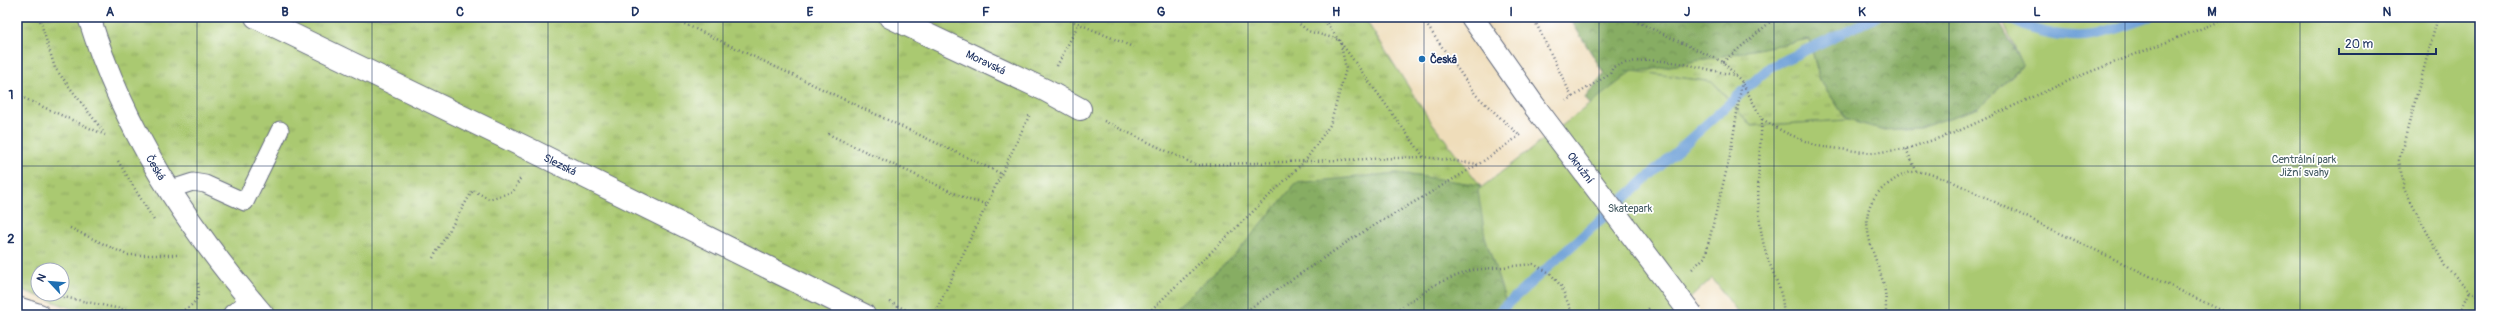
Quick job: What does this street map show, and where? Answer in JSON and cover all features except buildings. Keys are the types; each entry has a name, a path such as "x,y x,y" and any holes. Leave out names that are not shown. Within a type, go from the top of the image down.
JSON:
{"street":[{"name":"Česká","path":"89,17 133,129 168,190 192,225 258,308 234,315"},
{"name":"Slezská","path":"256,17 533,151 864,315"},
{"name":"Moravská","path":"890,17 1045,90 1080,109"},
{"name":"Okružní","path":"1472,17 1535,107 1692,315"},
{"path":"17,308 40,315"}],"lane":[{"path":"168,190 193,182 205,184 245,202 280,130"}],"path":[{"path":"39,17 56,68 104,133 108,141"},
{"path":"670,17 1002,174"},
{"path":"1063,17 1133,46"},
{"path":"921,315 934,313 1034,105 1042,90 1045,90 1082,17"},
{"path":"1290,17 1308,31 1340,40"},
{"path":"1322,17 1424,157"},
{"path":"1420,17 1476,95 1520,136"},
{"path":"1533,17 1572,97"},
{"path":"1627,17 1723,62 1738,76 1762,119 1784,132 1817,146 1871,153 1906,149 1954,133 2077,77 2231,17"},
{"path":"1723,62 1776,17"},
{"path":"2438,17 2400,160 2404,188 2445,266 2470,291 2480,296"},
{"path":"1146,315 1305,161 1330,124 1332,118 1346,69 1340,40"},
{"path":"1560,106 1610,74 1613,67 1625,62 1641,60 1668,61 1738,76"},
{"path":"1689,272 1705,257 1730,156 1742,82"},
{"path":"17,95 104,133"},
{"path":"1080,109 1196,165 1424,157 1479,164"},
{"path":"1762,119 1757,192 1765,250 1781,292 1783,315"},
{"path":"1240,315 1353,238 1479,164 1525,132"},
{"path":"828,134 969,200 987,204"},
{"path":"1906,149 1916,170"},
{"path":"115,155 146,210 159,227"},
{"path":"1886,315 1884,284 1866,219 1869,204 1877,192 1898,176 1916,170 1951,181 2231,315"},
{"path":"433,258 473,190 489,199 513,192"},
{"path":"70,228 127,255 180,255"},
{"path":"176,250 185,261"},
{"path":"1389,315 1438,283 1472,270 1532,264 1550,273 1561,286 1570,308 1570,315"},
{"path":"169,315 182,312 194,304 199,291 196,277"},
{"path":"2460,315 2470,291"},
{"path":"70,298 149,315"},
{"path":"1643,315 1656,301"}],"green space":[{"path":"17,17 1364,17 1427,116 1480,185 1489,315 89,315 54,302 70,302 70,262 30,262 30,293 17,288"},
{"path":"1569,17 1803,17 1820,80 1847,120 1751,126 1713,82 1633,71 1603,72"},
{"path":"1569,17 1997,17 2023,64 1979,108 1920,128 1884,130 1847,120 1820,80 1809,39 1650,70 1625,71 1713,82 1751,126 1720,270 1585,98 1604,73"},
{"path":"2001,17 2480,17 2480,315 1740,315 1712,278 1672,315 1510,315 1485,236 1478,190 1633,71 1713,82 1751,126 1847,120 1884,130 1920,128 1979,108 2023,65"},
{"path":"1397,173 1480,185 1485,236 1510,315 1167,315 1234,256 1296,183"}],"waterway":[{"path":"1495,315 1770,67 1876,17"},
{"path":"2008,17 2027,27 2049,33 2072,36 2094,35 2150,17"}],"place":[{"name":"Česká","path":"1422,59"}],"park label":[{"name":"Centrální park Jižní svahy","path":"2304,165"},
{"name":"Skatepark","path":"1630,208"}]}
